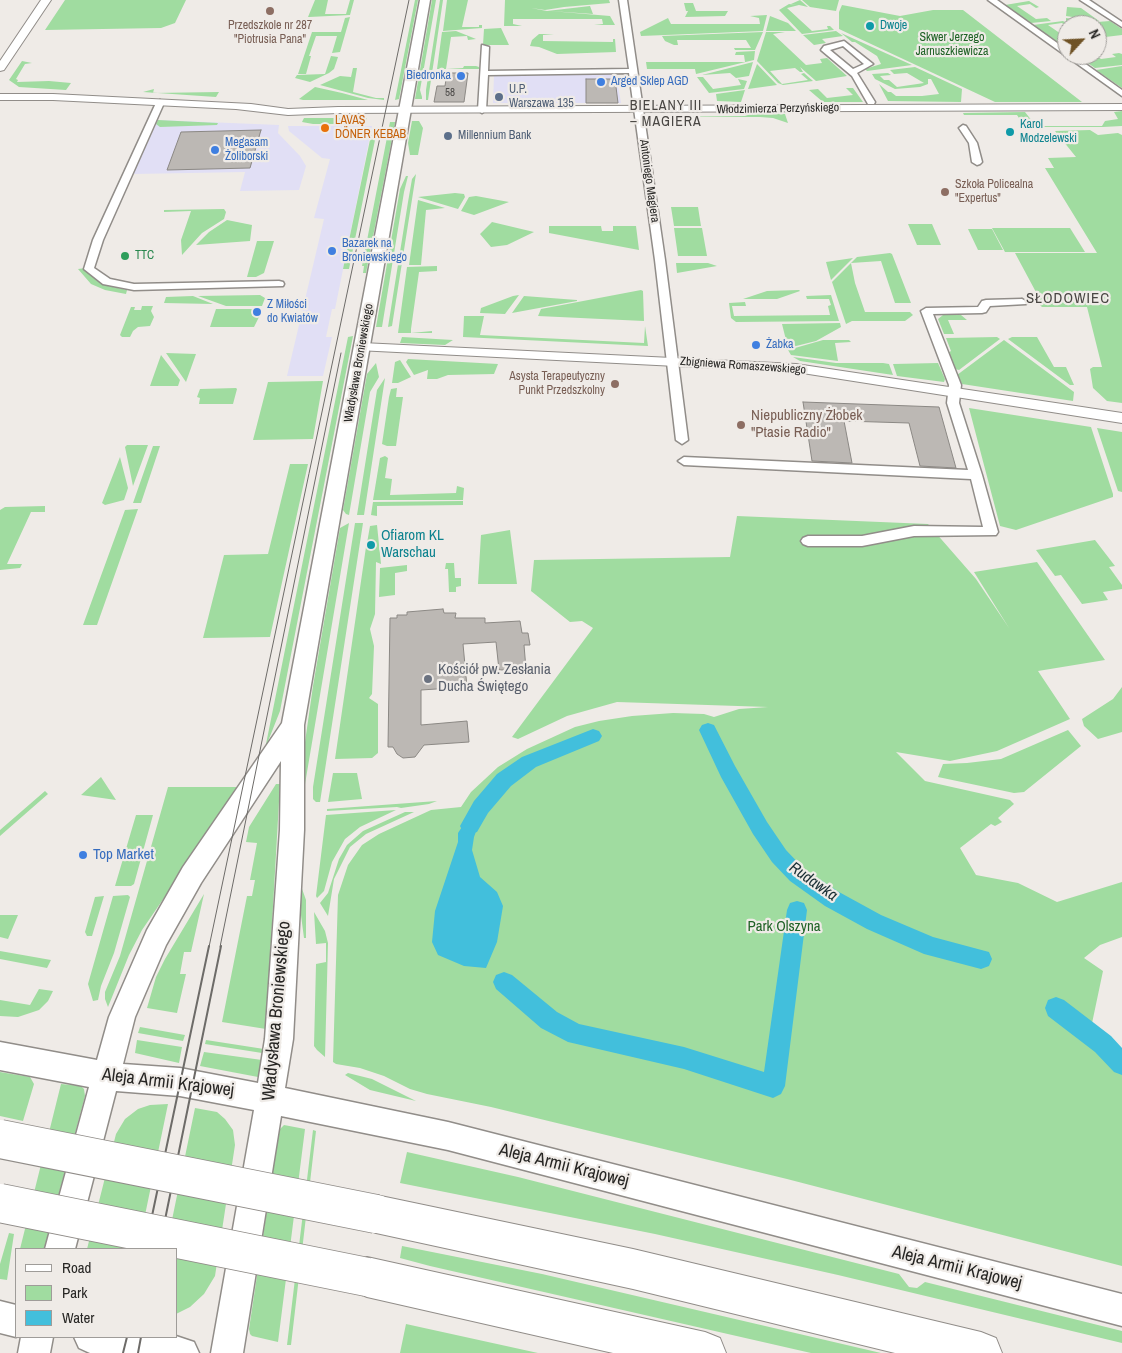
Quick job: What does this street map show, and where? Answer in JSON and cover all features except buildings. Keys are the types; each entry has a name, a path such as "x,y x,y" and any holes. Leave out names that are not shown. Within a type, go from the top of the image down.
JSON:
{"highway":[{"path":"0,1139 376,1214 634,1269 981,1353"},
{"path":"0,1203 368,1277 705,1353"}],"main road":[{"name":"Władysława Broniewskiego","path":"227,1353 270,1098 278,1039 292,830 293,725 425,0"},
{"name":"Władysława Broniewskiego","path":"60,1248 128,999 156,938 192,876 293,725"},
{"name":"Aleja Armii Krajowej","path":"0,1056 106,1076 192,1084 270,1098 448,1136 1122,1310"},
{"path":"0,1317 15,1321"},
{"path":"34,1353 37,1338"},
{"path":"94,1338 139,1348 184,1353"}],"street":[{"path":"0,68 46,0"},
{"name":"Antoniego Magiera","path":"623,0 682,440"},
{"path":"1084,0 1122,25"},
{"path":"993,1 1006,1"},
{"path":"993,1 1057,46"},
{"path":"852,72 869,64 844,43 827,48 826,50 855,75 873,105"},
{"path":"482,110 485,47"},
{"path":"1083,65 1122,94"},
{"path":"485,73 608,73 633,71"},
{"path":"0,90 53,97"},
{"path":"0,97 53,97"},
{"name":"Włodzimierza Perzyńskiego","path":"53,97 239,107 288,112 873,105 1122,108"},
{"path":"160,103 98,240 89,264 90,269 99,278 107,282 132,287 279,284"},
{"path":"963,128 973,144 977,162"},
{"path":"808,541 862,541 914,531 991,532 976,475 953,403 954,385 926,311 982,310 986,303 1022,302"},
{"name":"Zbigniewa Romaszewskiego","path":"362,347 796,368 1122,418"},
{"path":"684,461 976,475"}],"shaded area":[{"path":"616,74 621,103 493,103 494,75"},
{"path":"158,120 279,125 278,133 300,156 306,166 299,190 240,191 245,172 133,174"},
{"name":"Bazarek na Broniewskiego","path":"288,126 372,126 335,309 332,309 326,337 332,337 323,376 287,376 324,219 314,218 330,159 322,158 289,131"}],"green space":[{"path":"65,0 186,0 175,23 161,28 45,30"},
{"path":"315,0 328,0 325,14 346,14 350,0 354,0 350,15 308,17"},
{"path":"415,0 418,0 399,99 395,100"},
{"path":"432,0 436,0 420,90 422,99 415,99"},
{"path":"440,0 443,0 428,100 426,100 426,90"},
{"path":"447,0 468,0 462,27 479,27 479,25 482,25 482,28 443,31"},
{"path":"505,0 609,0 610,3 545,10 531,8 547,11 590,6 593,14 550,11 610,16 615,25 594,25 603,24 602,19 513,19 513,24 522,26 504,26"},
{"path":"800,0 808,7 799,5 787,8 812,31 828,29 827,26 834,30 802,34 779,10 789,4 797,5 791,4"},
{"path":"802,0 839,0 836,11 810,7"},
{"path":"1029,1 1039,7 1036,8 1030,4 1017,6 1036,19 1047,18 1051,21 1031,23 1005,5"},
{"path":"684,3 693,3 696,11 728,11 725,16 685,17 688,11 686,11"},
{"name":"Skwer Jerzego Jarnuszkiewicza","path":"842,5 900,16 933,10 963,10 1082,102 995,102 839,29 839,12"},
{"path":"1067,7 1081,8 1091,15 1066,15"},
{"path":"767,15 763,31 641,36 640,32 668,18 671,24 760,24 759,18 750,16"},
{"path":"770,16 788,23 796,31 766,31"},
{"path":"350,17 340,52 332,53 337,36 316,36 309,56 311,56 306,74 298,74 312,32 341,32 345,18"},
{"path":"1107,21 1110,21 1122,29 1122,35 1107,37"},
{"path":"1057,22 1057,24 1048,25 1057,31 1057,41 1033,25"},
{"path":"501,28 509,45 483,45 484,29"},
{"path":"456,31 476,39 468,40 467,36 451,37 446,69 437,69 442,32"},
{"path":"836,31 843,36 822,39 826,43 814,45 803,35"},
{"path":"763,32 755,50 735,50 734,48 751,48 746,40 677,40 678,45 674,45 665,41 662,36"},
{"path":"766,32 785,32 773,34 806,65 822,63 820,59 827,58 847,76 816,81 800,67 803,72 795,68 770,71 782,84 808,80 801,74 804,73 813,81 783,85 778,83 757,61"},
{"path":"841,33 912,65 867,71 865,69 881,64 877,56 852,42"},
{"path":"539,34 554,34 543,35 543,41 613,42 613,39 615,39 616,52 557,54 539,47 530,46 532,40"},
{"path":"755,51 754,60 696,74 695,69 647,69 646,62 745,62 744,55 735,55 736,52"},
{"path":"1112,54 1122,54 1122,65 1095,68 1091,65 1107,65 1107,58 1116,57"},
{"path":"331,56 338,57 334,69 329,73 310,82 295,78 297,75 325,74"},
{"path":"22,61 32,63 25,64 16,79 18,80 17,82 49,81 71,83 66,90 19,87 9,80"},
{"path":"753,62 749,76 736,78 730,73 702,75"},
{"path":"757,64 777,85 748,89"},
{"path":"464,66 479,67 479,69 446,69 463,68"},
{"path":"1122,66 1122,88 1096,70"},
{"path":"915,67 962,89 961,102 888,101 879,84 896,96 939,94 931,79 928,79 928,84 920,87 895,89 875,79 872,74 888,73 891,75 880,76 884,80 889,80 897,87 924,83 907,73 894,74 890,70"},
{"path":"353,68 357,68 353,92 376,98 384,98 384,100 368,98 320,85 340,76 351,77"},
{"path":"697,77 703,77 713,89 741,85 738,79 747,81 744,89 709,93"},
{"path":"315,87 342,93 368,100 299,99"},
{"path":"846,88 853,88 863,102 823,102 809,90 818,89 827,98 853,95"},
{"path":"154,89 153,93 143,92"},
{"path":"745,90 741,102 717,101 716,94"},
{"path":"219,92 216,97 157,93"},
{"path":"1122,111 1122,126 1103,127 1025,127 1017,115 964,115 963,113 1025,112 1036,126 1102,126 1105,121 1118,119 1114,112"},
{"path":"754,113 785,114 788,123 773,118 760,117 653,117 745,116"},
{"path":"304,118 367,118 364,124 313,124 302,122"},
{"path":"158,120 218,123 217,125 160,127 156,124"},
{"path":"412,121 419,121 423,128 418,155 410,155 408,143"},
{"path":"390,122 395,123 366,273 363,273 364,266 362,266"},
{"path":"1090,130 1098,135 1118,133 1122,135 1122,403 1107,401 1093,388 1090,369 1102,367 1087,307 1042,307 1036,301 1037,294 1015,253 1097,253 1045,168 1054,168 1048,158 1076,157 1055,131"},
{"path":"371,135 376,135 349,269 343,269"},
{"path":"416,174 392,326 388,327 412,179"},
{"path":"406,176 408,176 382,327 376,327 400,189"},
{"path":"455,193 464,194 465,197 458,209 418,197"},
{"path":"476,196 509,202 474,215 461,211 469,197"},
{"path":"418,200 445,208 426,210 421,265 409,265"},
{"path":"671,207 698,207 701,226 674,226"},
{"path":"224,209 226,212 224,219 202,233 182,255 181,240 191,211 164,212 164,210"},
{"path":"227,220 252,225 250,241 196,245 209,232"},
{"path":"492,222 534,232 507,245 491,247 480,234"},
{"path":"908,224 932,224 941,245 917,245"},
{"path":"549,226 601,226 602,231 613,231 613,226 636,226 639,250 549,233"},
{"path":"674,228 702,228 707,256 678,256"},
{"path":"992,228 1070,228 1085,252 1005,252"},
{"path":"968,229 992,229 1003,250 978,250"},
{"path":"257,241 274,241 264,273 256,277 247,277"},
{"path":"892,254 911,303 895,303 881,261 851,263 857,257"},
{"path":"853,258 831,280 826,262"},
{"path":"676,263 708,263 717,266 677,273"},
{"path":"851,263 855,283 865,312 910,312 913,315 905,321 852,321 846,324 832,282"},
{"path":"437,266 437,271 419,272 411,333 398,333 407,267"},
{"path":"86,268 96,280 108,286 127,290 126,294 105,290 91,284 78,269"},
{"path":"643,291 644,321 538,316 541,309"},
{"path":"767,291 800,291 777,299 743,299"},
{"path":"260,295 265,298 262,306 226,306 198,296"},
{"path":"519,295 505,314 480,313 481,308"},
{"path":"831,295 839,321 736,322 731,318 729,303 745,302 746,306 732,306 734,316 830,315 828,306 831,305 829,299 807,299 806,296"},
{"path":"193,296 213,304 164,303 166,297"},
{"path":"524,296 577,300 577,301 512,313"},
{"path":"142,306 153,306 151,311 154,317 150,326 138,327 130,337 122,337 120,335 131,307 135,307 134,310 141,310"},
{"path":"216,309 254,309 252,316 260,315 254,327 210,327"},
{"path":"943,315 961,315 967,320 948,320 954,334 944,334 938,319"},
{"path":"464,316 484,316 480,335 644,343 645,326 648,346 463,337"},
{"path":"840,323 841,327 816,341 788,348 782,324"},
{"path":"432,331 432,333 411,333"},
{"path":"353,336 280,711 265,749 348,337"},
{"path":"402,337 453,340 445,345 400,343"},
{"path":"997,337 1000,339 959,370 955,369 948,353 951,351 946,338"},
{"path":"1012,337 1037,337 1054,367 1066,367 1074,385 1070,385 1008,339"},
{"path":"823,340 849,340 851,342 835,343 838,361 791,355 788,350"},
{"path":"1004,340 1074,392 1073,401 962,384 957,375"},
{"path":"166,353 196,354 186,382"},
{"path":"161,355 180,380 178,386 150,386"},
{"path":"793,357 836,363 889,364 893,375 800,361"},
{"path":"408,359 498,364 494,374 448,375 437,379 427,379 428,370 414,375 406,362"},
{"path":"400,360 411,377 398,383 392,383 395,362"},
{"path":"376,363 379,377 370,392 349,515 343,510 367,374"},
{"path":"938,363 945,379 944,382 897,376 893,364"},
{"path":"385,378 364,515 357,515 377,390"},
{"path":"323,381 313,439 253,440 268,382"},
{"path":"397,388 396,397 403,397 396,446 387,446 382,444 389,397 391,389"},
{"path":"200,389 237,389 233,404 199,404 200,398 197,397"},
{"path":"969,408 1091,427 1113,497 1016,530 1000,526"},
{"path":"1097,428 1122,432 1122,492 1118,491"},
{"path":"127,445 148,445 133,486 125,447"},
{"path":"153,446 160,446 141,503 133,503"},
{"path":"385,456 388,458 385,478 392,479 390,495 456,493 457,486 464,488 463,500 373,500 380,458"},
{"path":"120,457 128,488 124,500 105,505 102,503"},
{"path":"290,464 308,464 270,637 203,638 224,555 268,554"},
{"path":"463,501 463,505 377,506 377,516 371,515 373,502"},
{"path":"45,506 45,512 31,512 7,564 22,564 20,568 0,570 0,510 5,507"},
{"path":"138,509 97,625 83,625 125,510"},
{"name":"Park Olszyna","path":"737,516 928,524 976,579 1009,628 974,572 1037,562 1105,660 1038,671 1070,719 997,751 950,761 896,752 925,781 1010,800 1014,804 998,818 1002,822 995,826 991,824 960,848 976,875 1018,883 1057,902 1122,882 1122,937 1100,945 1084,958 1103,971 1091,1028 1122,1054 1122,1266 787,1179 491,1107 427,1094 410,1089 384,1076 333,1062 338,895 348,865 362,845 379,834 431,810 461,807 471,792 498,767 527,749 575,727 632,716 673,713 704,714 714,717 739,709 768,707 617,702 567,716 518,739 512,737 593,628 582,621 570,622 531,591 534,560 730,557"},
{"path":"349,523 304,790 301,886 306,900 306,938 304,938 297,885 302,763 340,528"},
{"path":"355,523 363,523 320,802 316,802 313,799 313,787"},
{"path":"377,525 381,564 376,562 375,614 370,629 374,646 372,694 369,698 378,704 378,753 372,758 335,759 366,547 370,546 370,543 367,543 370,526"},
{"path":"510,530 517,584 478,584 481,535"},
{"path":"1095,540 1115,566 1109,567 1122,585 1122,589 1103,592 1108,600 1082,604 1061,575 1055,576 1036,550"},
{"path":"446,563 454,563 455,578 461,578 461,586 456,587 456,592 449,592 448,569 445,569"},
{"path":"407,565 407,571 395,573 395,595 379,597 380,568"},
{"path":"1122,687 1122,732 1098,739 1084,726 1082,719 1113,699"},
{"path":"1068,730 1081,746 1024,792 1014,793 938,777 943,764 1001,759"},
{"path":"333,773 357,773 362,799 328,802"},
{"path":"101,777 116,800 81,795"},
{"path":"276,784 280,784 266,1029 222,1022 247,896 252,896 255,880 250,880 257,843 246,842 249,827"},
{"path":"168,787 240,787 142,930 129,955 108,1007 105,992 120,956"},
{"path":"45,791 48,794 0,836 0,830"},
{"path":"437,801 401,808 327,811 327,809"},
{"path":"396,810 360,827 345,839 332,862 324,891 317,898 326,815"},
{"path":"405,812 414,812 366,834 350,847 334,879 328,916 320,903 328,893 339,859 347,845 363,831"},
{"path":"136,815 153,815 134,884 131,886 115,886"},
{"path":"204,894 191,952 184,952 180,974 186,974 177,1013 147,1008 156,977 165,959"},
{"path":"128,895 130,897 114,953 101,986 98,1000 93,1001 88,984 113,896"},
{"path":"104,896 92,936 87,936 85,932 95,897"},
{"path":"314,912 325,931 328,943 325,1057 314,1046 316,964 326,962 326,943 316,944"},
{"path":"0,915 18,915 8,939 0,937"},
{"path":"0,951 51,960 47,968 0,959"},
{"path":"39,989 53,991 48,1001 39,1010 18,1017 0,1016 0,1000 30,1005"},
{"path":"140,1027 185,1035 183,1041 138,1033"},
{"path":"137,1040 182,1047 179,1063 135,1053"},
{"path":"206,1040 264,1049 262,1053 205,1044"},
{"path":"204,1052 262,1060 258,1077 200,1066"},
{"path":"0,1072 30,1077 34,1084 23,1121 0,1116"},
{"path":"348,1073 372,1079 416,1101 370,1090 345,1075"},
{"path":"61,1084 81,1086 84,1089 85,1096 44,1248 20,1248"},
{"path":"168,1104 138,1248 87,1248 116,1134 125,1119 138,1109 150,1105"},
{"path":"195,1108 217,1112 233,1130 235,1145 215,1276 204,1294 190,1307 178,1313 178,1248 166,1248"},
{"path":"284,1125 305,1129 278,1342 252,1336 249,1329 279,1130"},
{"path":"313,1130 316,1131 291,1345 287,1345"},
{"path":"407,1152 518,1177 899,1274 909,1287 917,1288 925,1282 1122,1331 1122,1343 838,1275 655,1234 400,1183"},
{"path":"9,1233 14,1234 7,1280 0,1279 0,1264"},
{"path":"402,1246 542,1274 881,1353 811,1353 430,1266 400,1258"},
{"path":"406,1324 538,1353 400,1353"}],"water":[{"path":"480,805 485,807 474,837 472,850 480,877 497,892 503,906 497,942 486,968 464,966 438,955 432,942 435,911 458,842 458,833 473,810"}],"waterway":[{"name":"Rudawka","path":"708,730 728,771 760,828 779,856 797,875 832,899 874,922 931,947 981,959"},
{"name":"Rudawka","path":"470,826 481,807 504,780 529,762 593,736"},
{"path":"504,982 549,1020 576,1034 684,1058 773,1086 797,910"},
{"name":"Rudawka","path":"1056,1008 1103,1044 1122,1064"}],"tram line":[{"path":"209,947 409,0"},
{"path":"220,947 341,353"},
{"path":"145,1248 209,946"},
{"path":"159,1248 221,946"},
{"path":"123,1353 127,1338"},
{"path":"138,1353 141,1338"}],"place":[{"name":"Przedszkole nr 287 \"Piotrusia Pana\"","path":"270,11"},
{"name":"Dwoje","path":"870,26"},
{"name":"Biedronka","path":"461,76"},
{"name":"Arged Sklep AGD","path":"601,82"},
{"name":"U.P. Warszawa 135","path":"499,97"},
{"name":"LAVAŞ DÖNER KEBAB","path":"325,128"},
{"name":"Karol Modzelewski","path":"1010,132"},
{"name":"Millennium Bank","path":"448,136"},
{"name":"Megasam Żoliborski","path":"215,150"},
{"name":"Szkoła Policealna \"Expertus\"","path":"945,192"},
{"name":"Bazarek na Broniewskiego","path":"332,251"},
{"name":"TTC","path":"125,256"},
{"name":"Z Miłości do Kwiatów","path":"257,312"},
{"name":"Żabka","path":"756,345"},
{"name":"Asysta Terapeutyczny Punkt Przedszkolny","path":"615,384"},
{"name":"Niepubliczny Żłobek \"Ptasie Radio\"","path":"741,425"},
{"name":"Ofiarom KL Warschau","path":"371,545"},
{"name":"Kościół pw. Zesłania Ducha Świętego","path":"428,679"},
{"name":"Top Market","path":"83,855"}],"district":[{"name":"BIELANY III – MAGIERA","path":"666,114"},
{"name":"SŁODOWIEC","path":"1068,299"}]}
